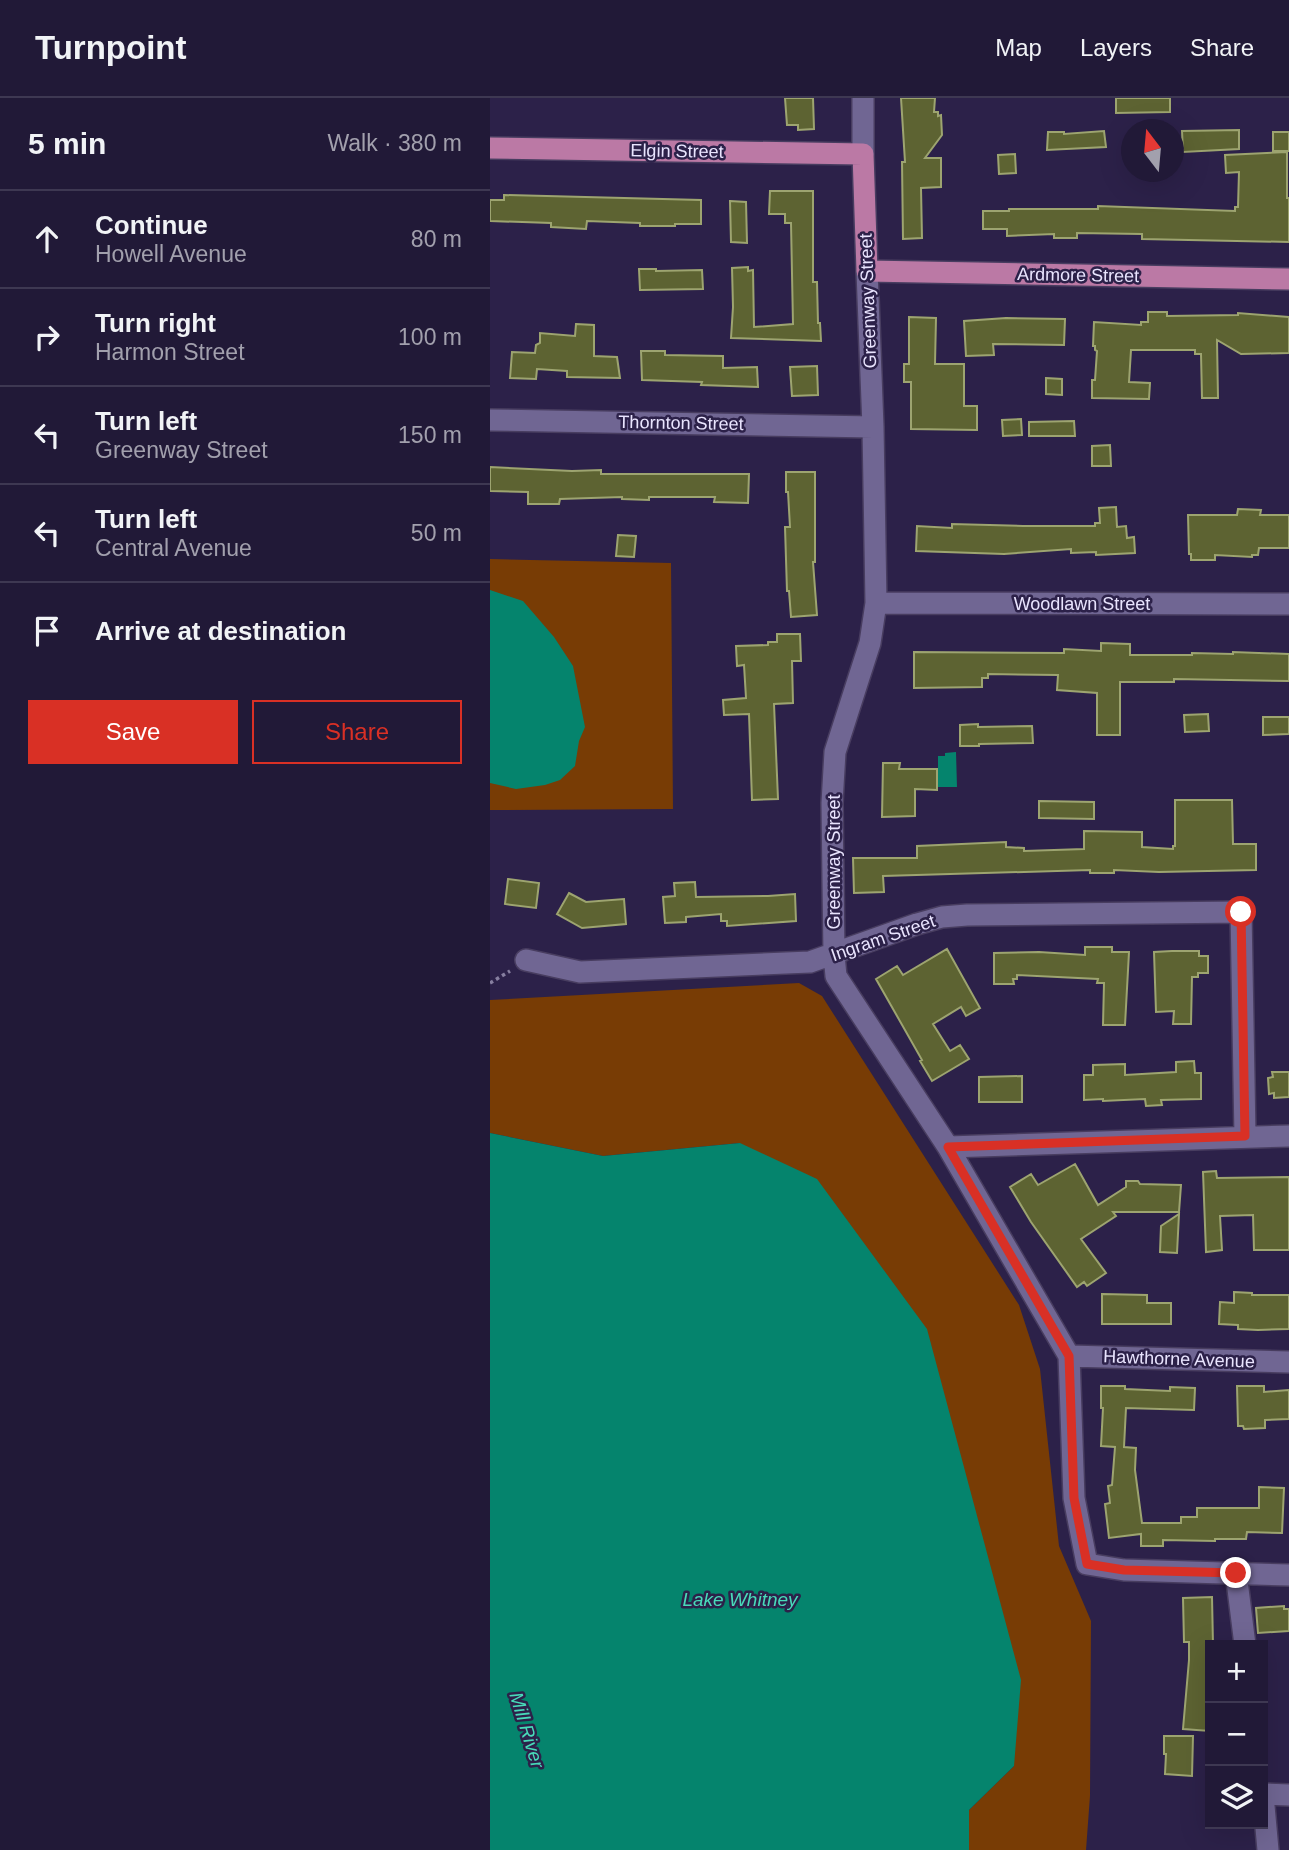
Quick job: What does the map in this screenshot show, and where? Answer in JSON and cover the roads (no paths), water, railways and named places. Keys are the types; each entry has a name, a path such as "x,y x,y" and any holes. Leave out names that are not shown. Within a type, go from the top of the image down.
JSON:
{"main road":[{"name":"Elgin Street","path":"490,148 863,154"},
{"name":"Greenway Street","path":"863,154 867,271"},
{"name":"Ardmore Street","path":"867,271 1289,279"}],"street":[{"name":"Greenway Street","path":"863,98 863,154"},
{"name":"Greenway Street","path":"867,271 876,603 870,643 835,752 832,803 836,976 948,1147 1069,1356 1074,1498 1087,1564 1124,1570 1236,1573"},
{"name":"Thornton Street","path":"490,420 873,427"},
{"name":"Woodlawn Street","path":"876,603 1289,604"},
{"name":"Ingram Street","path":"526,960 580,972 810,962 942,917 1241,912 1245,1136"},
{"path":"948,1147 1289,1136"},
{"name":"Hawthorne Avenue","path":"1069,1356 1289,1362"},
{"path":"1244,1640 1236,1573 1289,1576"},
{"path":"1268,1795 1289,1795"},
{"path":"1266,1829 1268,1850"}],"water":[{"path":"490,590 523,601 554,637 573,666 585,727 579,741 575,766 560,780 545,785 516,789 490,783"},
{"path":"956,752 957,787 938,787 938,756"},
{"name":"Lake Whitney","path":"490,1133 603,1156 740,1143 817,1179 927,1329 1021,1680 1014,1766 969,1810 969,1850 490,1850"}],"water label":[{"name":"Mill River","path":"527,1730"}]}
